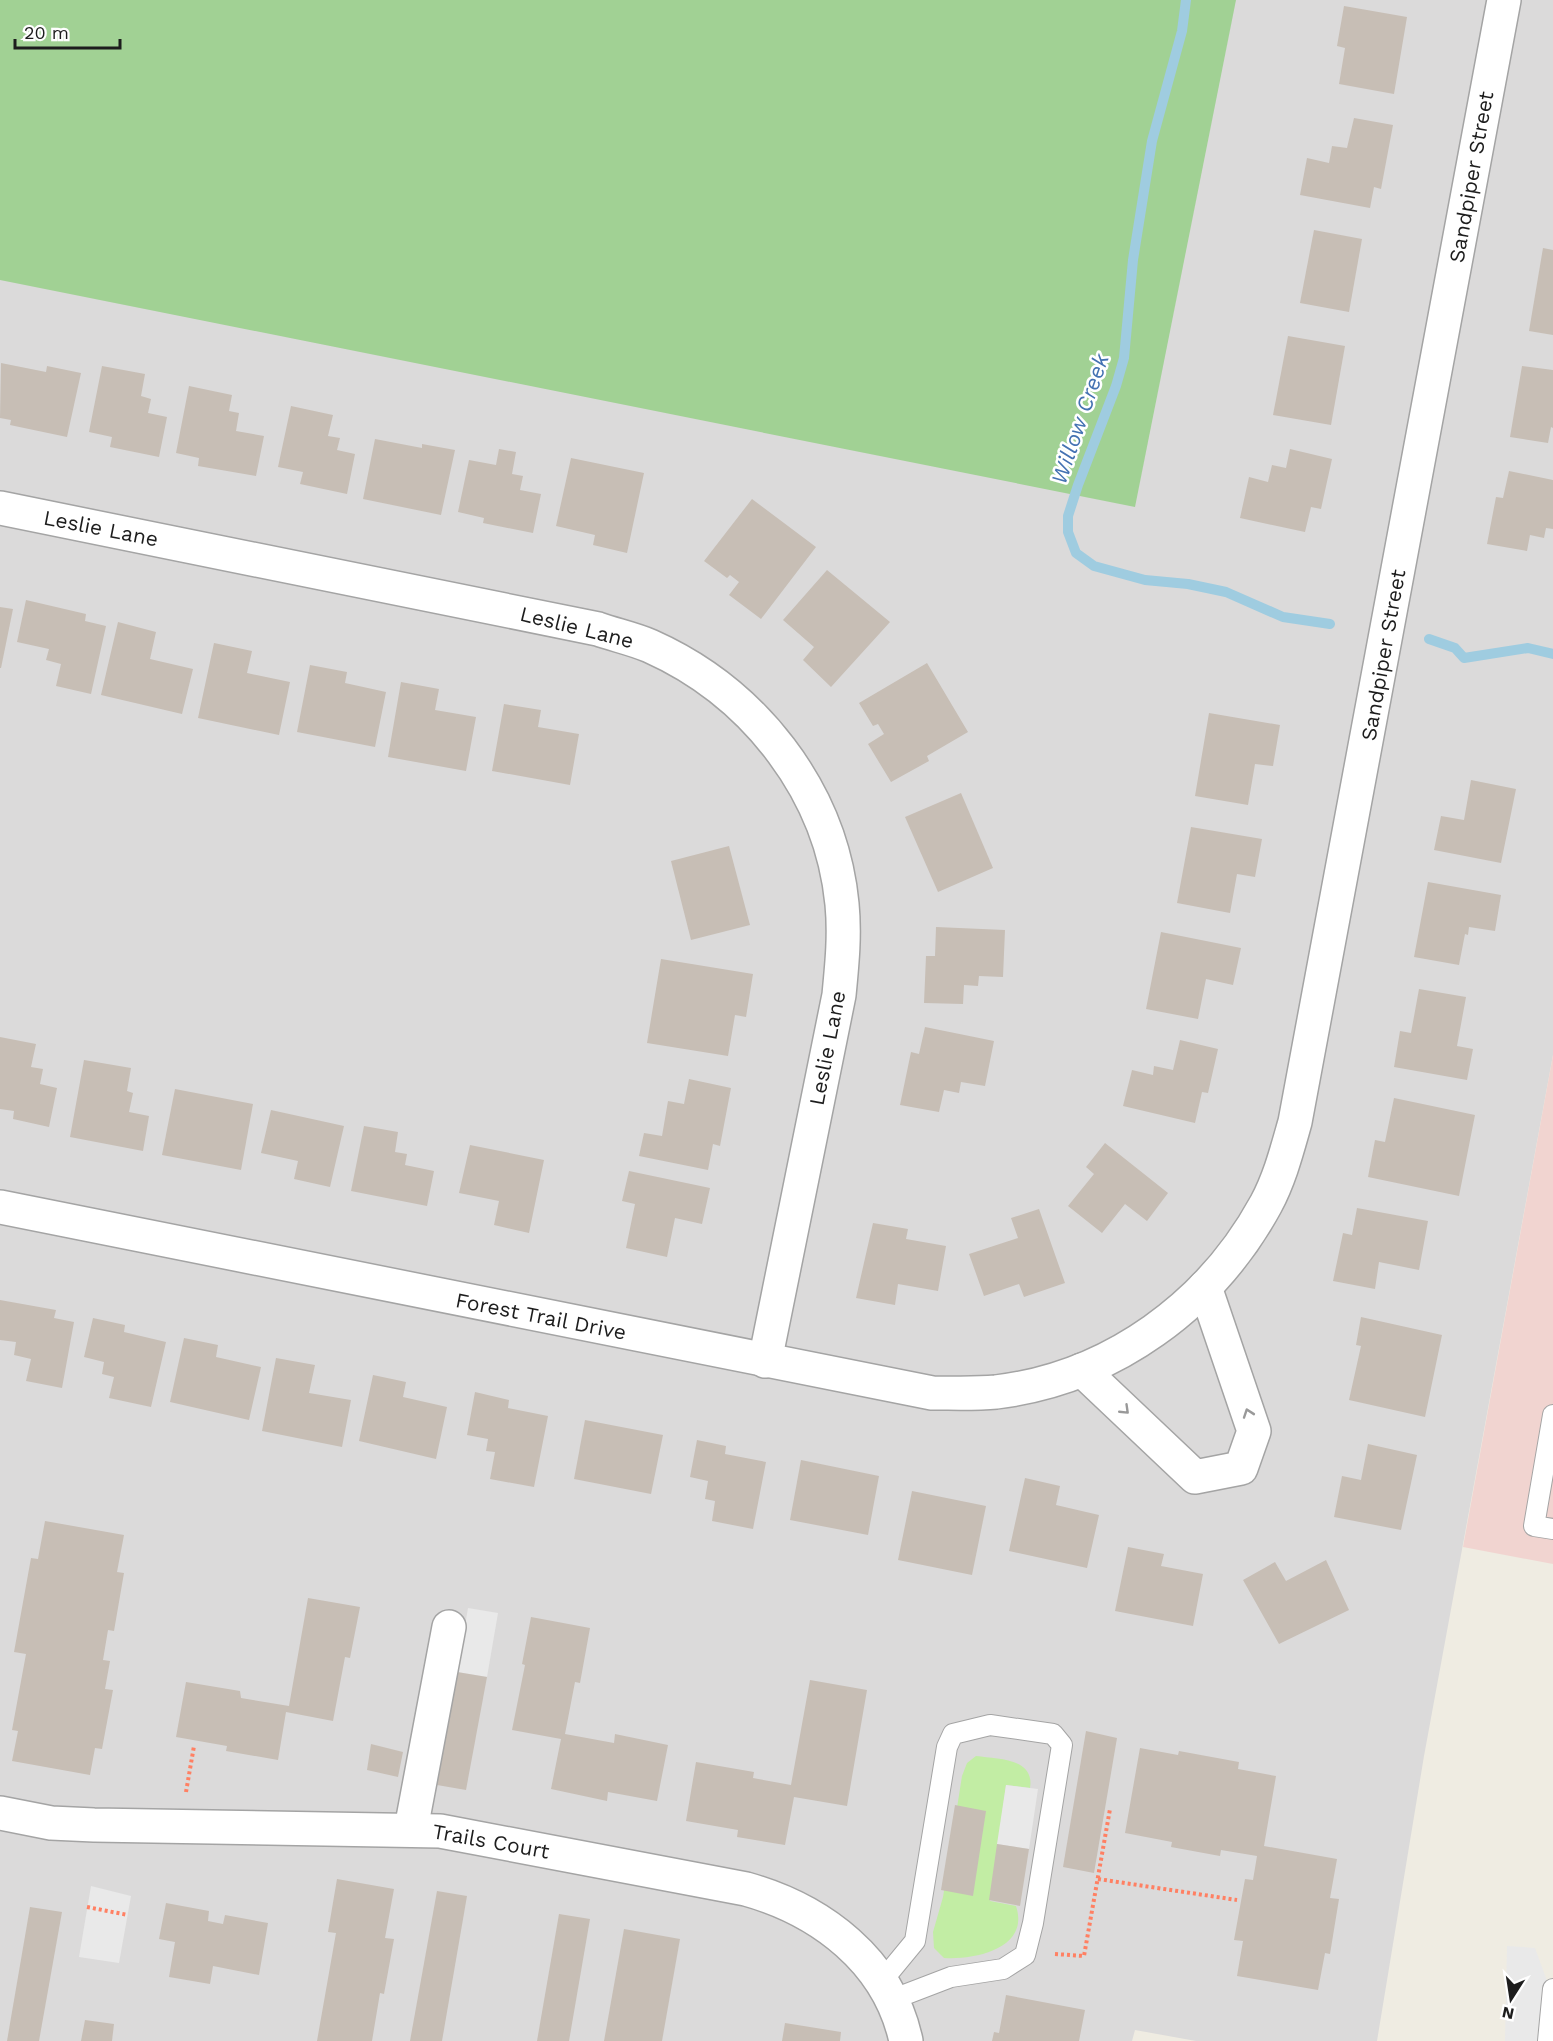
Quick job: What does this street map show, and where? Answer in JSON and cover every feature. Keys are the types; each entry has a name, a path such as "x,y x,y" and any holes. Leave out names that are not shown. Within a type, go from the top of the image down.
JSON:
{"street":[{"name":"Sandpiper Street","path":"1147,1337 1182,1310 1205,1287 1248,1234 1267,1202 1281,1168 1295,1122 1504,0"},
{"name":"Leslie Lane","path":"0,508 598,629 649,645 699,672 727,693 768,733 795,769 825,831 842,903 844,949 839,995 765,1361"},
{"name":"Forest Trail Drive","path":"0,1207 932,1393 995,1392 1032,1385 1082,1370 1147,1337"},
{"path":"1082,1370 1195,1477 1241,1468 1254,1431 1205,1287"},
{"path":"411,1829 449,1627"},
{"name":"Trails Court","path":"0,1813 51,1823 94,1826 440,1831 773,1897 808,1912 853,1946 887,1990 901,2017 906,2041"}],"lane":[{"path":"1553,1415 1534,1526 1553,1530"},
{"path":"990,1725 1053,1734 1062,1745 1033,1923 1024,1955 1003,1969 887,1990 915,1941 947,1747 953,1734 990,1725"},
{"path":"1548,2041 1553,1989"}],"path":[{"path":"186,1792 194,1746"},
{"path":"1049,1953 1084,1956 1110,1809"},
{"path":"1098,1879 1237,1900"},
{"path":"87,1907 128,1915"}],"shaded area":[{"path":"685,0 1553,0 1553,1055 1424,1756 1377,2041 1196,2041 1135,2030 1132,2041 0,2041 0,251"},
{"path":"1553,1055 1553,1564 1463,1547"},
{"path":"468,1608 498,1613 487,1677 457,1672"},
{"path":"1006,1785 1038,1789 1029,1849 997,1844"},
{"path":"91,1886 131,1896 119,1963 79,1957"},
{"path":"1507,1946 1535,1948 1551,1992 1553,2041 1505,2041"}],"green space":[{"path":"0,0 1236,0 1135,507 0,280"},
{"path":"976,1756 1021,1765 1030,1778 1030,1788 1006,1785 990,1901 1016,1906 1018,1920 1015,1932 997,1949 971,1957 944,1958 934,1948 933,1932 943,1897 962,1776 967,1763"}],"building":[{"path":"1344,6 1407,17 1394,94 1339,84 1345,48 1337,46"},
{"path":"1354,118 1393,125 1381,189 1374,187 1370,208 1300,195 1307,158 1329,163 1332,146 1347,148"},
{"path":"1314,230 1362,239 1349,312 1300,303"},
{"path":"1543,248 1553,250 1553,335 1529,331"},
{"path":"1288,336 1345,346 1331,425 1273,415"},
{"path":"1,363 46,372 47,366 81,373 67,437 10,425 11,420 0,418"},
{"path":"102,366 145,374 141,396 151,399 148,413 167,417 159,457 110,447 112,437 89,432"},
{"path":"1522,366 1553,370 1553,428 1551,427 1548,443 1510,437"},
{"path":"189,386 232,395 229,411 239,413 236,431 264,436 256,476 198,466 199,458 176,453"},
{"path":"291,406 333,415 328,436 340,438 337,450 355,454 347,494 300,484 303,472 278,467"},
{"path":"375,439 422,448 422,444 455,450 441,515 363,499"},
{"path":"499,449 516,452 512,474 523,476 520,490 541,494 533,533 483,523 484,518 458,512 469,460 496,465"},
{"path":"1290,449 1332,459 1321,509 1311,507 1305,532 1240,518 1249,477 1268,482 1272,465 1286,468"},
{"path":"571,458 644,473 627,553 593,545 595,535 556,526"},
{"path":"1509,471 1553,480 1553,529 1546,528 1544,538 1530,535 1527,551 1487,544 1496,497 1503,498"},
{"path":"752,499 816,547 761,619 729,595 739,582 730,575 727,578 704,561"},
{"path":"827,570 890,622 831,687 803,660 814,647 783,620"},
{"path":"26,600 86,614 85,621 106,626 91,694 56,686 61,664 46,660 49,649 17,642"},
{"path":"0,607 13,609 1,668 0,668"},
{"path":"118,622 156,632 150,659 193,669 182,714 101,695"},
{"path":"214,643 252,651 247,673 290,682 279,735 198,718"},
{"path":"927,663 968,732 927,756 929,761 891,782 868,744 884,734 878,724 873,726 859,703"},
{"path":"310,665 347,672 345,683 386,692 375,747 297,732"},
{"path":"401,682 439,689 435,710 476,717 466,771 388,757"},
{"path":"504,704 541,710 538,727 579,734 570,785 492,771"},
{"path":"1209,713 1280,725 1273,766 1255,764 1248,805 1195,796"},
{"path":"1471,780 1516,789 1501,863 1434,850 1441,816 1464,820"},
{"path":"961,793 993,868 938,892 905,817"},
{"path":"1191,827 1262,839 1255,877 1237,874 1230,913 1177,903"},
{"path":"729,846 750,925 691,940 671,861"},
{"path":"1428,882 1501,895 1495,931 1469,927 1468,935 1465,934 1459,965 1414,957"},
{"path":"936,927 1005,930 1003,977 979,976 978,986 964,985 963,1004 924,1003 926,956 935,956"},
{"path":"1161,932 1241,948 1233,985 1206,979 1198,1019 1146,1009"},
{"path":"661,959 753,974 746,1017 735,1015 728,1056 647,1043"},
{"path":"1419,989 1466,997 1457,1046 1473,1049 1467,1080 1394,1067 1400,1031 1411,1033"},
{"path":"925,1027 994,1041 985,1086 961,1082 959,1093 944,1090 939,1112 900,1105 911,1052 919,1054"},
{"path":"0,1037 36,1044 31,1067 43,1069 40,1084 57,1088 49,1127 13,1119 14,1111 0,1109"},
{"path":"1180,1040 1218,1049 1208,1093 1202,1092 1195,1123 1123,1106 1132,1070 1153,1075 1154,1066 1173,1070"},
{"path":"84,1060 131,1068 127,1091 133,1093 129,1112 149,1116 143,1151 70,1137"},
{"path":"689,1079 731,1088 720,1146 713,1144 708,1170 639,1156 644,1133 662,1136 668,1101 684,1104"},
{"path":"175,1089 253,1104 241,1170 162,1155"},
{"path":"1394,1098 1475,1115 1459,1196 1368,1177 1375,1140 1385,1142"},
{"path":"271,1110 344,1126 330,1187 294,1179 298,1161 261,1153"},
{"path":"364,1126 398,1132 395,1152 407,1154 405,1165 434,1171 427,1206 351,1191"},
{"path":"1105,1143 1168,1193 1147,1221 1125,1204 1102,1233 1068,1206 1094,1174 1086,1167"},
{"path":"470,1145 544,1160 529,1233 494,1225 499,1201 459,1193"},
{"path":"629,1171 710,1188 702,1224 675,1218 667,1257 626,1248 635,1204 622,1201"},
{"path":"1357,1208 1428,1221 1419,1270 1379,1262 1375,1289 1333,1281 1343,1233 1352,1235"},
{"path":"1039,1209 1065,1283 1024,1297 1019,1284 984,1296 969,1254 1018,1238 1011,1218"},
{"path":"873,1223 908,1229 906,1239 946,1246 938,1291 898,1284 895,1305 856,1298"},
{"path":"0,1300 56,1310 54,1318 74,1322 62,1388 26,1381 31,1359 14,1355 16,1342 0,1340"},
{"path":"1361,1317 1442,1335 1425,1417 1349,1400 1361,1346 1356,1345"},
{"path":"93,1318 125,1325 124,1332 166,1342 151,1407 109,1398 114,1377 102,1374 104,1362 84,1357"},
{"path":"184,1338 218,1345 216,1357 261,1367 249,1420 170,1402"},
{"path":"276,1358 315,1365 309,1393 351,1400 342,1447 262,1431"},
{"path":"373,1375 406,1382 403,1397 447,1407 436,1459 359,1441"},
{"path":"475,1392 509,1400 508,1408 548,1416 534,1487 490,1479 495,1452 486,1451 488,1439 467,1435"},
{"path":"585,1420 663,1435 651,1494 574,1479"},
{"path":"697,1440 726,1446 725,1454 766,1462 753,1529 712,1521 715,1501 705,1499 708,1481 690,1477"},
{"path":"1368,1444 1417,1455 1401,1530 1334,1517 1342,1476 1361,1480"},
{"path":"801,1460 879,1476 868,1535 790,1520"},
{"path":"1025,1478 1060,1486 1056,1505 1099,1515 1087,1568 1009,1551"},
{"path":"912,1491 986,1506 972,1575 898,1560"},
{"path":"45,1521 124,1535 117,1572 124,1573 114,1631 108,1630 103,1660 110,1661 105,1689 113,1690 102,1749 95,1748 90,1775 12,1761 18,1731 12,1730 26,1654 14,1652 31,1558 38,1559"},
{"path":"1128,1547 1164,1554 1161,1566 1203,1574 1193,1626 1115,1611"},
{"path":"1326,1560 1349,1610 1279,1644 1243,1580 1275,1562 1286,1581"},
{"path":"308,1598 360,1607 350,1658 345,1657 333,1721 286,1712 278,1760 226,1751 227,1746 176,1737 186,1682 240,1691 241,1698 289,1706"},
{"path":"531,1617 590,1628 580,1683 575,1682 565,1734 614,1743 615,1734 668,1745 657,1801 608,1792 607,1801 551,1789 561,1739 512,1730 525,1665 522,1664"},
{"path":"457,1672 487,1677 466,1790 437,1785"},
{"path":"810,1680 867,1690 847,1806 794,1797 785,1845 737,1837 738,1830 686,1821 696,1762 754,1772 753,1778 791,1785"},
{"path":"1086,1731 1117,1738 1094,1873 1063,1867"},
{"path":"371,1744 403,1752 398,1777 367,1770"},
{"path":"1140,1748 1178,1755 1179,1751 1239,1762 1238,1769 1276,1776 1264,1846 1337,1859 1330,1898 1339,1899 1330,1954 1325,1953 1318,1990 1237,1976 1243,1941 1234,1940 1245,1879 1253,1880 1257,1856 1221,1850 1220,1856 1171,1847 1172,1842 1125,1833"},
{"path":"955,1805 986,1811 973,1896 941,1890"},
{"path":"997,1844 1029,1849 1020,1906 989,1900"},
{"path":"337,1879 394,1889 385,1938 394,1939 384,1994 380,1993 372,2041 317,2041 336,1933 328,1932"},
{"path":"437,1891 467,1896 442,2041 410,2041"},
{"path":"166,1903 209,1911 208,1921 223,1924 225,1915 268,1923 259,1975 213,1966 210,1984 169,1977 175,1942 159,1939"},
{"path":"30,1907 62,1912 39,2041 7,2041"},
{"path":"559,1914 590,1919 569,2041 537,2041"},
{"path":"624,1929 680,1939 662,2041 604,2041"},
{"path":"1006,1995 1085,2010 1079,2041 992,2041 994,2032 999,2033"},
{"path":"85,2020 114,2024 112,2041 81,2041"},
{"path":"785,2023 841,2032 840,2041 782,2041"}],"waterway":[{"name":"Willow Creek","path":"1186,0 1182,31 1152,141 1133,260 1124,358 1116,386 1068,516 1068,532 1076,553 1094,566 1145,580 1188,584 1226,592 1283,617 1330,624"},
{"name":"Willow Creek","path":"1429,639 1455,648 1464,658 1528,648 1553,654"}]}
